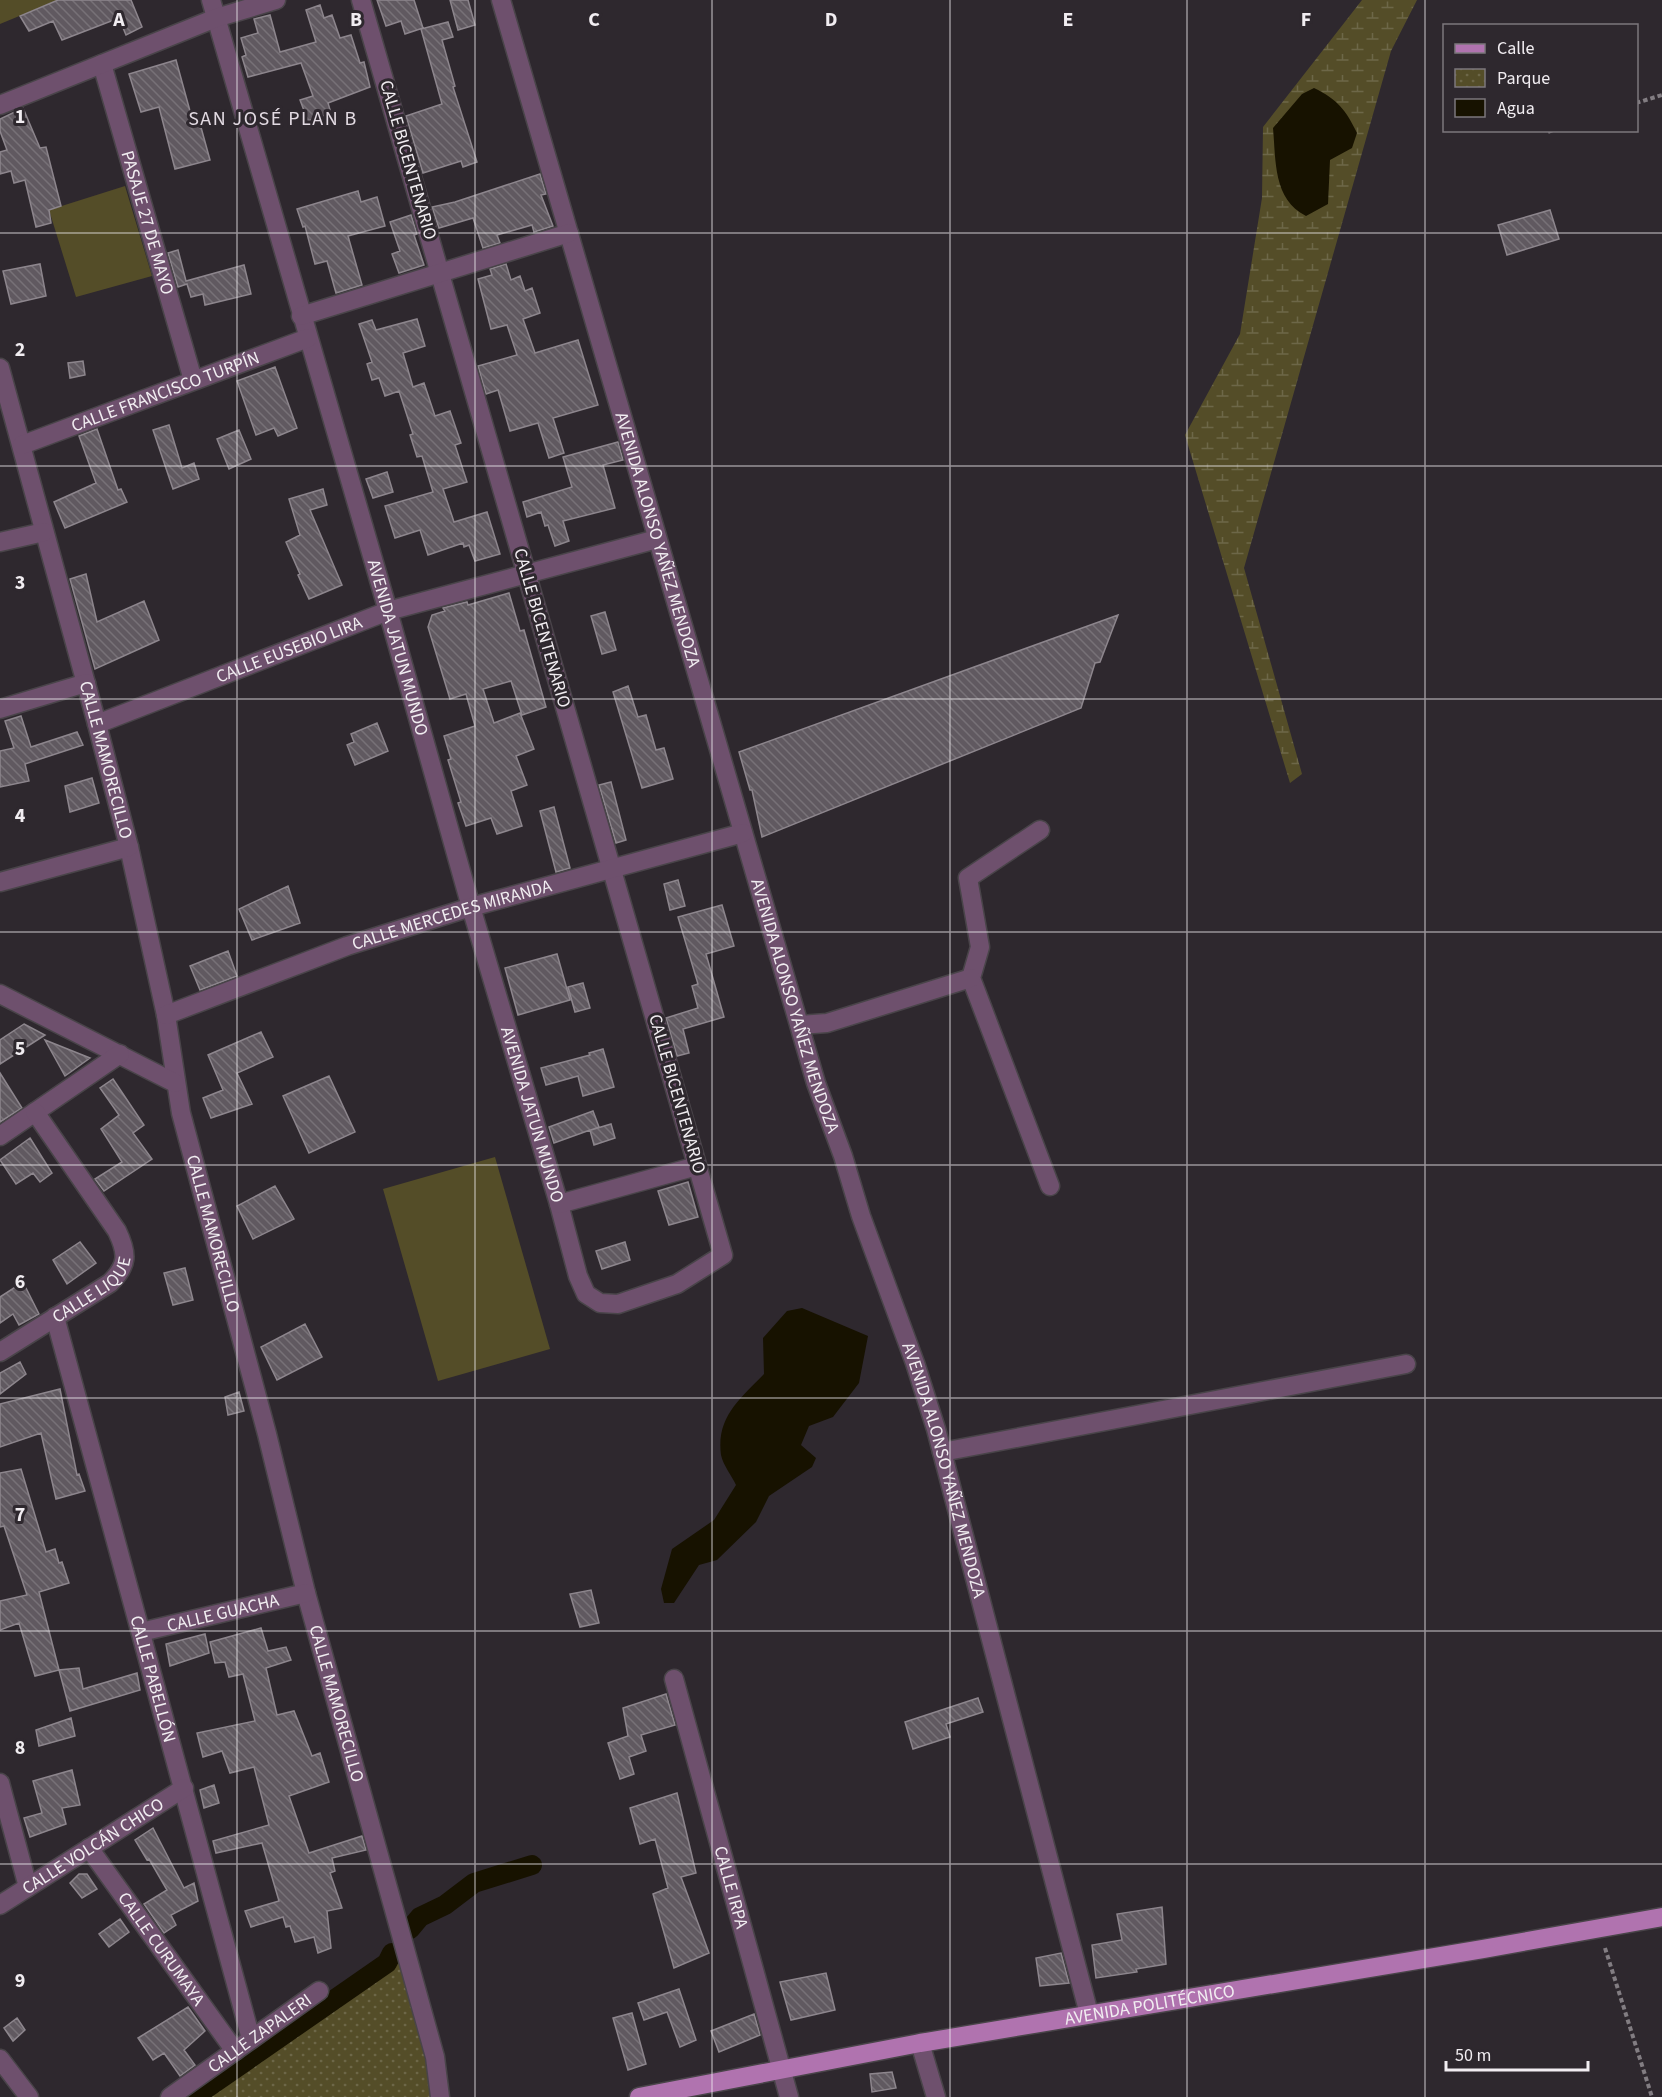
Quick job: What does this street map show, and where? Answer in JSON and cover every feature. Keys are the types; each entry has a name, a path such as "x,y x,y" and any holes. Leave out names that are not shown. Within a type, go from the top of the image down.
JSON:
{"main road":[{"name":"AVENIDA POLITÉCNICO","path":"650,2096 920,2043 1662,1917"}],"street":[{"name":"AVENIDA JATUN MUNDO","path":"210,0 388,610 578,1276 586,1294"},
{"path":"0,105 216,18 276,0"},
{"name":"CALLE BICENTENARIO","path":"361,0 723,1255 677,1284 637,1299 618,1304 600,1303 586,1294"},
{"name":"AVENIDA ALONSO YAÑEZ MENDOZA","path":"501,0 816,1083 915,1364 942,1452 1089,2014"},
{"name":"PASAJE 27 DE MAYO","path":"102,64 193,380"},
{"path":"301,316 569,233"},
{"name":"CALLE FRANCISCO TURPÍN","path":"22,445 308,338"},
{"name":"CALLE MAMORECILLO","path":"0,368 98,724 129,847 166,1015 181,1113 267,1434 306,1593 435,2056 440,2097"},
{"path":"0,542 44,532"},
{"name":"CALLE EUSEBIO LIRA","path":"98,724 388,610 657,539"},
{"path":"0,709 86,683"},
{"path":"1040,830 968,878 980,946 972,978 1050,1186"},
{"name":"CALLE MERCEDES MIRANDA","path":"166,1015 347,946 471,907 743,833"},
{"path":"0,882 129,847"},
{"path":"800,1025 827,1023 972,978"},
{"path":"0,994 176,1083"},
{"path":"0,1136 120,1054"},
{"name":"CALLE LIQUE","path":"0,1352 110,1283 120,1272 125,1259 124,1245 117,1231 35,1112"},
{"path":"559,1204 697,1166"},
{"name":"CALLE PABELLÓN","path":"55,1317 251,2039"},
{"path":"942,1452 1406,1364"},
{"name":"CALLE GUACHA","path":"141,1632 306,1593"},
{"name":"CALLE IRPA","path":"674,1679 789,2097"},
{"path":"0,1783 28,1887"},
{"name":"CALLE VOLCÁN CHICO","path":"0,1905 184,1788"},
{"name":"CALLE CURUMAYA","path":"89,1848 235,2050"},
{"name":"CALLE ZAPALERI","path":"170,2097 319,1991"},
{"path":"920,2043 936,2097"},
{"path":"0,2059 29,2097"}],"path":[{"path":"1638,102 1662,94"},
{"path":"1605,1948 1652,2097"}],"green space":[{"path":"0,0 58,0 0,24"},
{"path":"1362,0 1417,0 1391,51 1244,568 1302,774 1290,783 1185,435 1240,334 1262,198 1263,127"},
{"path":"125,186 152,276 76,297 49,210"},
{"path":"495,1157 550,1349 438,1381 383,1189"},
{"path":"400,1962 435,2097 198,2097 274,2045"}],"water":[{"path":"1314,88 1329,96 1340,106 1357,133 1352,148 1330,160 1328,204 1306,216 1287,200 1282,189 1276,166 1273,128 1302,94"},
{"path":"802,1308 868,1336 859,1383 833,1417 809,1426 801,1445 816,1458 812,1467 769,1496 756,1522 717,1560 699,1565 674,1603 664,1603 661,1589 672,1549 714,1520 736,1485 721,1455 722,1430 732,1410 764,1374 763,1338 787,1311"}],"building":[{"path":"58,0 131,0 142,27 126,35 119,18 62,40 53,21 29,31 20,16"},
{"path":"377,0 414,0 423,28 405,34 401,21 386,26"},
{"path":"450,0 468,0 475,25 458,30"},
{"path":"320,5 324,18 332,15 340,38 351,35 360,63 364,62 370,87 328,103 331,113 308,121 300,100 313,96 301,63 248,77 242,57 246,55 241,38 258,33 254,19 270,15 280,52 316,42 306,10"},
{"path":"448,22 453,37 442,40 455,86 453,87 477,162 463,167 461,161 423,173 406,116 442,104 421,29"},
{"path":"176,60 193,122 199,120 210,160 175,169 159,107 141,112 129,74"},
{"path":"23,108 40,148 46,147 61,206 49,210 51,223 36,227 25,180 14,183 11,171 0,174 0,152 7,150 0,131 0,119"},
{"path":"540,174 546,194 541,195 553,226 534,232 532,225 497,235 500,243 483,248 473,218 439,228 432,207 455,202"},
{"path":"358,191 361,202 377,197 385,226 348,236 362,285 336,293 327,261 315,264 305,226 303,227 297,209"},
{"path":"1550,210 1559,239 1507,255 1498,225"},
{"path":"411,215 417,234 414,235 424,265 399,273 392,254 400,251 390,222"},
{"path":"178,250 186,281 244,265 251,294 205,305 203,294 191,297 187,284 178,287 168,253"},
{"path":"40,264 46,296 11,304 3,271"},
{"path":"506,264 511,280 520,276 525,291 532,288 540,313 523,319 535,353 578,340 598,405 553,418 564,453 549,458 538,423 510,431 498,390 486,394 478,366 517,355 507,325 491,329 478,279 492,275 490,269"},
{"path":"417,319 425,346 403,353 413,387 424,383 435,416 450,411 461,443 455,445 467,482 443,489 454,522 487,512 500,554 475,561 469,545 464,547 463,543 428,555 420,530 395,538 385,506 433,492 422,456 417,457 410,435 413,434 399,391 385,396 379,378 372,380 367,364 372,362 359,324 372,320 376,330"},
{"path":"83,361 85,375 70,378 68,363"},
{"path":"275,367 297,428 278,436 274,428 256,435 237,381"},
{"path":"169,425 182,468 194,463 199,479 173,489 153,430"},
{"path":"97,429 118,490 121,489 127,502 65,528 54,502 96,483 79,436"},
{"path":"239,430 251,459 229,469 217,439"},
{"path":"618,442 623,460 603,465 615,508 563,521 569,541 555,546 541,512 527,517 523,502 572,487 563,457"},
{"path":"387,472 393,492 373,498 366,479"},
{"path":"323,489 327,505 310,510 342,585 309,599 286,542 300,535 289,499"},
{"path":"86,574 97,622 144,601 159,640 95,669 70,579"},
{"path":"509,593 520,631 524,630 546,707 522,715 511,681 483,689 494,723 520,713 534,749 516,756 527,785 511,791 522,826 497,834 491,818 466,826 458,803 461,802 448,760 451,759 444,736 475,726 466,694 450,699 428,627 432,615 445,611 443,608 467,602 468,605"},
{"path":"605,612 616,650 602,654 591,616"},
{"path":"1118,615 1100,662 1095,663 1081,708 762,837 752,790 750,790 739,752"},
{"path":"628,686 638,717 646,715 656,750 664,748 673,779 642,788 613,692"},
{"path":"21,716 31,747 77,732 83,745 25,764 29,781 0,787 0,751 14,748 5,721"},
{"path":"377,723 388,751 355,765 347,745 354,742 351,734"},
{"path":"92,778 99,803 70,812 65,786"},
{"path":"611,782 626,840 616,843 599,785"},
{"path":"554,807 570,868 556,872 540,811"},
{"path":"678,880 685,906 670,910 664,884"},
{"path":"288,886 300,923 252,940 239,909"},
{"path":"722,905 734,946 706,954 724,1017 683,1029 689,1053 677,1056 666,1018 698,1008 692,986 698,984 678,917"},
{"path":"228,951 237,976 200,990 190,966"},
{"path":"557,954 570,1000 518,1015 505,968"},
{"path":"583,983 590,1008 575,1012 568,987"},
{"path":"24,1024 45,1035 0,1064 0,1040"},
{"path":"261,1032 273,1057 237,1073 252,1104 211,1118 203,1098 223,1090 208,1055"},
{"path":"45,1040 90,1058 65,1076"},
{"path":"603,1049 614,1087 583,1096 578,1076 546,1085 541,1068 590,1055 589,1053"},
{"path":"0,1073 22,1108 0,1122"},
{"path":"329,1076 355,1132 309,1153 283,1096"},
{"path":"113,1079 144,1125 133,1133 152,1159 104,1191 95,1179 122,1162 101,1129 119,1115 100,1088"},
{"path":"593,1111 599,1127 591,1130 611,1124 615,1138 594,1145 590,1130 554,1143 549,1127"},
{"path":"30,1138 52,1173 40,1182 33,1173 16,1184 0,1160"},
{"path":"688,1182 698,1217 669,1225 658,1191"},
{"path":"275,1186 294,1219 253,1239 237,1206"},
{"path":"80,1242 96,1263 67,1284 53,1260"},
{"path":"625,1242 630,1260 602,1269 596,1251"},
{"path":"185,1268 193,1300 173,1305 164,1273"},
{"path":"23,1282 39,1314 19,1325 13,1314 0,1323 0,1297"},
{"path":"305,1324 322,1357 277,1380 261,1347"},
{"path":"20,1362 26,1374 0,1394 0,1373"},
{"path":"60,1389 77,1475 79,1474 85,1491 56,1499 41,1433 0,1447 0,1404"},
{"path":"239,1392 244,1411 228,1415 225,1397"},
{"path":"21,1469 46,1552 55,1549 69,1583 39,1592 59,1670 35,1676 19,1623 0,1630 0,1601 27,1595 4,1526 0,1527 0,1473"},
{"path":"591,1590 599,1623 580,1627 570,1594"},
{"path":"261,1628 268,1651 286,1647 291,1660 266,1668 277,1715 294,1711 312,1756 320,1753 329,1782 289,1796 309,1853 362,1836 366,1850 332,1858 335,1871 330,1873 342,1908 327,1911 331,1948 318,1953 314,1937 295,1942 290,1926 286,1927 283,1917 251,1927 245,1911 279,1901 262,1843 216,1853 213,1841 269,1825 254,1767 230,1773 222,1751 203,1757 197,1733 255,1721 243,1674 229,1677 225,1662 215,1663 210,1642"},
{"path":"205,1634 209,1653 170,1666 166,1644"},
{"path":"79,1668 83,1689 137,1673 140,1690 70,1711 59,1670"},
{"path":"666,1694 675,1725 641,1735 646,1751 629,1757 634,1774 620,1779 608,1743 628,1736 623,1708"},
{"path":"978,1698 983,1712 946,1724 950,1737 913,1749 905,1722"},
{"path":"71,1718 75,1736 39,1746 36,1730"},
{"path":"72,1770 80,1805 62,1808 66,1824 30,1837 24,1818 42,1813 33,1781"},
{"path":"214,1785 219,1803 204,1808 200,1790"},
{"path":"677,1793 696,1873 681,1877 709,1953 674,1968 653,1894 668,1888 655,1839 640,1844 630,1808"},
{"path":"153,1828 184,1888 194,1883 198,1901 171,1915 176,1925 164,1933 144,1904 167,1890 135,1840"},
{"path":"79,1874 87,1874 97,1889 82,1898 70,1883"},
{"path":"1162,1907 1166,1964 1136,1969 1137,1972 1096,1978 1092,1945 1122,1940 1117,1914"},
{"path":"120,1919 129,1932 109,1947 99,1934"},
{"path":"1061,1953 1069,1983 1040,1986 1036,1958"},
{"path":"826,1973 835,2010 791,2020 780,1982"},
{"path":"679,1989 696,2040 680,2047 667,2012 644,2020 638,2003"},
{"path":"188,2007 205,2031 184,2050 195,2065 180,2076 164,2053 153,2060 138,2038"},
{"path":"632,2013 646,2064 628,2070 613,2018"},
{"path":"754,2014 760,2035 719,2052 711,2031"},
{"path":"17,2018 25,2030 13,2041 4,2028"},
{"path":"892,2072 896,2088 872,2092 870,2074"}],"waterway":[{"path":"410,1929 420,1917 445,1905 474,1883 532,1865"},
{"path":"194,2097 387,1963 392,1953"}],"district":[{"name":"SAN JOSÉ PLAN B","path":"273,119"}]}
